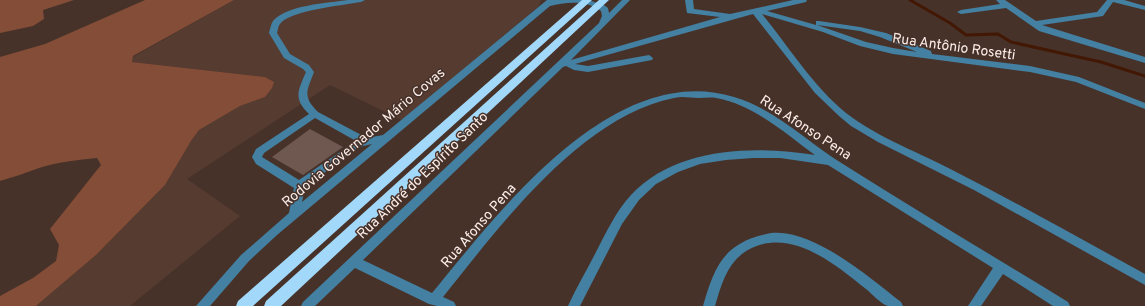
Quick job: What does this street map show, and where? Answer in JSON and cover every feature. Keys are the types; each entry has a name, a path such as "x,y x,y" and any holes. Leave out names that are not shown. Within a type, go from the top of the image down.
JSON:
{"highway":[{"path":"243,306 574,11 584,0"},
{"path":"271,306 603,1"}],"street":[{"path":"361,0 297,11 284,16 276,23 273,33 287,56 306,67 310,72 302,90 301,98 306,106 315,114 364,141"},
{"name":"Rodovia Governador Mário Covas","path":"202,306 244,258 294,214 387,138 544,3 552,0"},
{"path":"544,3 584,0 605,10 606,16 602,25"},
{"name":"Rua André do Espírito Santo","path":"307,306 563,65 626,0"},
{"path":"689,0 690,11 733,16"},
{"name":"Rua André do Espírito Santo","path":"563,65 733,16 758,12 803,0"},
{"path":"1000,0 1033,24 1058,35 1145,60"},
{"path":"1033,24 1100,14 1111,0"},
{"path":"1115,0 1145,8"},
{"path":"961,12 1008,5"},
{"path":"758,12 792,58 824,95 842,113 857,125 954,174 1145,280"},
{"name":"Rua Antônio Rosetti","path":"758,12 826,27 863,44 912,51 949,59 986,63 1054,74 1079,80 1145,106"},
{"path":"826,27 883,35 912,51"},
{"path":"563,65 588,69 649,58"},
{"name":"Rua Afonso Pena","path":"441,304 487,234 534,183 560,159 610,120 640,104 682,94 698,93 717,96 738,102 758,112 791,132 832,162 1064,306"},
{"path":"300,186 260,161 257,157 260,151 315,114"},
{"path":"294,214 300,186 347,150 364,141 387,138"},
{"path":"574,306 622,213 651,181 672,170 692,163 728,156 759,153 788,155 832,162"},
{"path":"709,306 718,274 732,255 749,244 769,238 784,238 816,249 848,269 897,306"},
{"path":"354,261 441,304"},
{"path":"974,306 1001,267"}],"shaded area":[{"path":"0,0 74,0 43,10 44,19 33,26 0,33"},
{"path":"145,0 234,0 133,56 132,62 265,77 274,82 272,88 265,97 240,106 199,130 165,185 96,255 36,306 0,306 0,296 33,278 56,261 59,245 50,229 101,165 97,158 68,162 46,166 0,181 0,57 45,44"},
{"path":"234,0 541,0 539,6 402,120 330,85 187,179 240,216 130,306 36,306 96,255 165,185 199,130 240,106 265,97 269,79 265,77 132,62 133,57"}],"building":[{"path":"310,129 343,147 303,175 272,157"}],"waterway":[{"path":"910,0 950,23 966,35 998,34 1011,42 1101,62 1145,76"}]}
